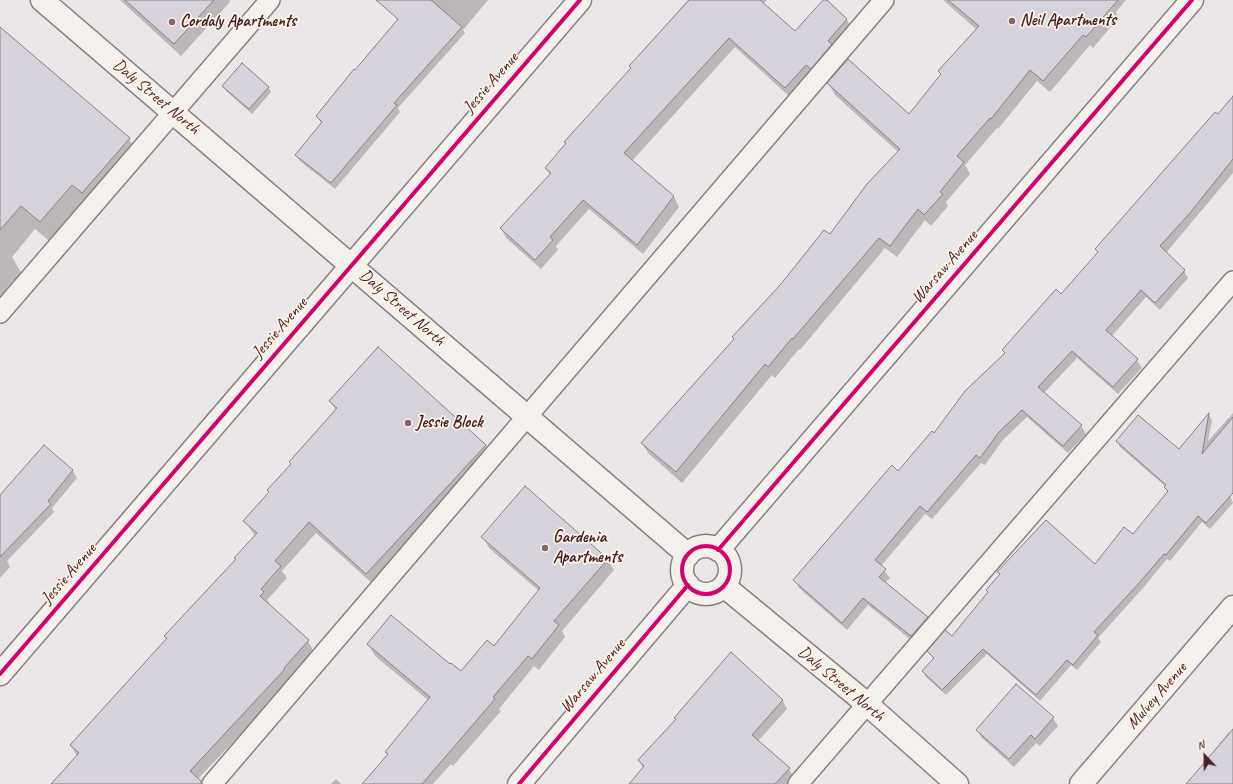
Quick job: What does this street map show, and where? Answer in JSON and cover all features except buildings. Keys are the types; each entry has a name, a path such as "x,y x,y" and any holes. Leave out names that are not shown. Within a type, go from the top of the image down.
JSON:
{"street":[{"name":"Daly Street North","path":"42,0 688,555"},
{"name":"Jessie Avenue","path":"0,674 580,0"},
{"name":"Warsaw Avenue","path":"718,550 1192,0"},
{"path":"701,547 709,547 718,550 728,560 730,569 729,576 724,586 713,593 698,593 688,585 683,577 682,569 688,555 701,547"},
{"name":"Warsaw Avenue","path":"519,784 688,585"},
{"name":"Daly Street North","path":"724,586 867,704 957,784"},
{"name":"Mulvey Avenue","path":"1081,784 1233,607"}],"lane":[{"path":"0,313 270,0"},
{"path":"212,784 884,0"},
{"path":"798,784 1233,281"}],"cycle path":[{"path":"0,674 580,0"},
{"path":"718,550 1192,0"},
{"path":"706,546 715,548 723,553 728,561 730,570 728,579 723,587 715,592 706,594 697,592 689,587 684,579 682,570 684,561 689,553 697,548 706,546"},
{"path":"519,784 688,585"}],"place":[{"name":"Neil Apartments","path":"1012,21"},
{"name":"Cordaly Apartments","path":"172,22"},
{"name":"Jessie Block","path":"408,423"},
{"name":"Gardenia Apartments","path":"545,548"}]}
